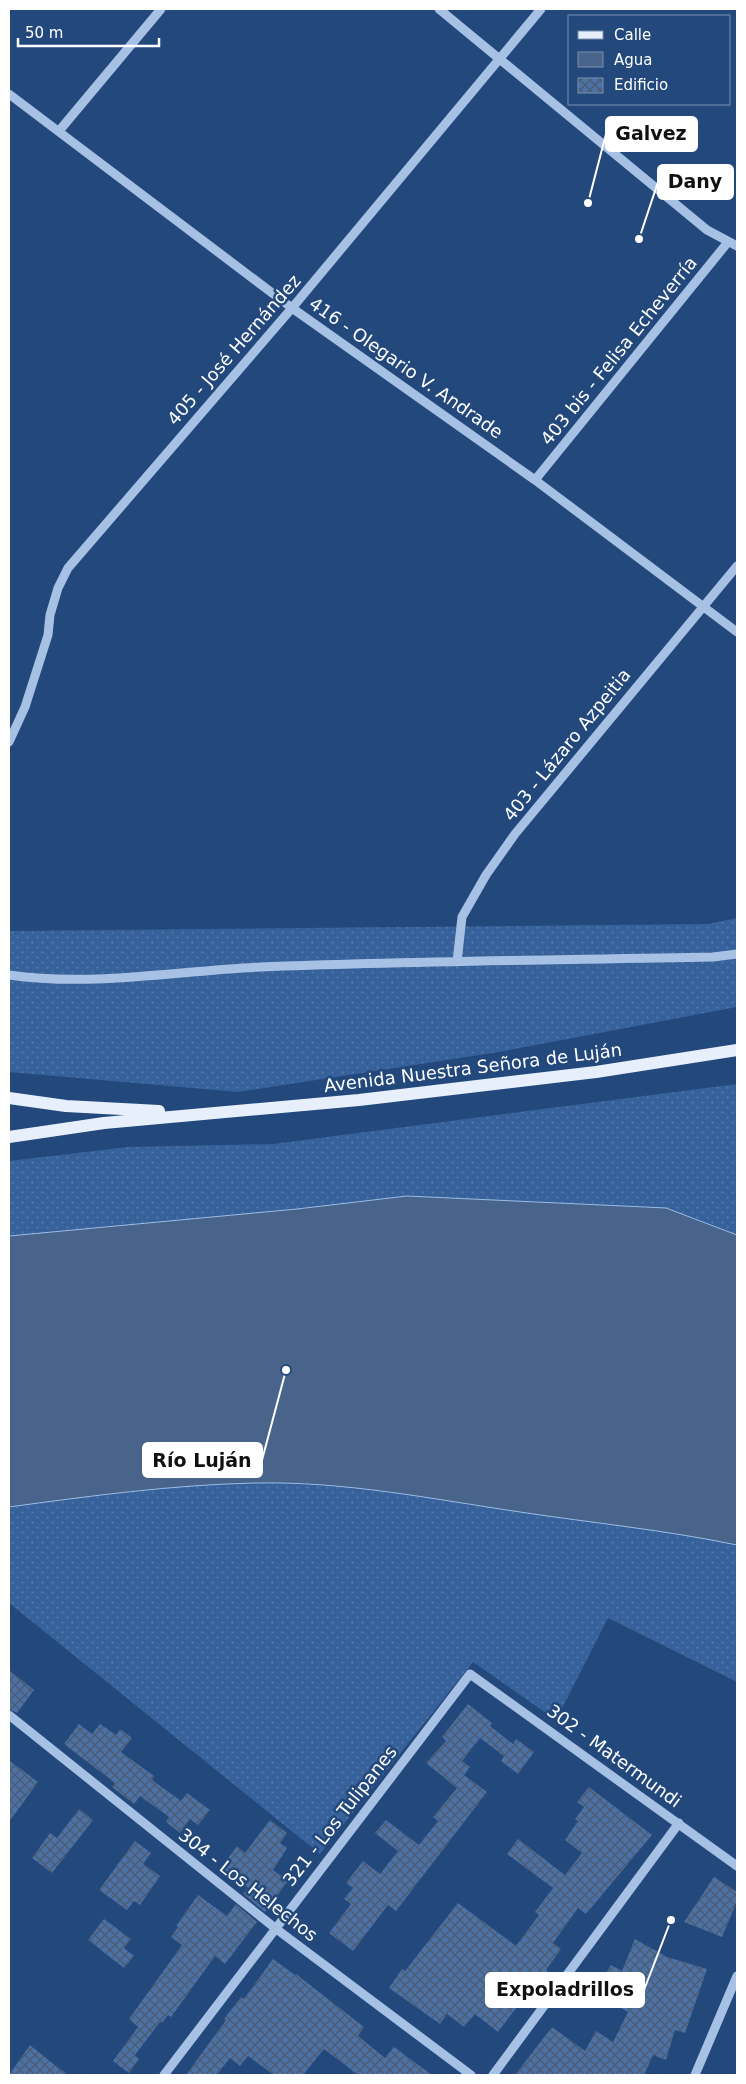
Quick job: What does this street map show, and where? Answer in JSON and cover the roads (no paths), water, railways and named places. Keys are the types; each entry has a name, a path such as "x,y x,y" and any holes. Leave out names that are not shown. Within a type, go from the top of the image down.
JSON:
{"main road":[{"name":"Avenida Nuestra Señora de Luján","path":"9,1136 104,1123 359,1100 576,1075 737,1050"},
{"name":"Avenida Nuestra Señora de Luján","path":"9,1098 110,1110 212,1113"}],"street":[{"path":"59,131 161,9"},
{"path":"439,9 707,230 737,246"},
{"name":"405 - José Hernández","path":"9,742 25,707 48,635 53,606 68,568 292,308 541,9"},
{"name":"416 - Olegario V. Andrade","path":"9,94 292,308 535,480 737,632"},
{"name":"403 bis - Felisa Echeverría","path":"535,480 728,242"},
{"name":"403 - Lázaro Azpeitia","path":"457,962 462,917 486,876 515,834 737,566"},
{"path":"9,975 55,981 115,980 198,971 261,967 713,957 737,954"},
{"name":"302 - Matermundi","path":"470,1674 737,1866"},
{"name":"321 - Los Tulipanes","path":"164,2075 470,1674"},
{"name":"304 - Los Helechos","path":"9,1715 275,1928 471,2075"},
{"path":"493,2075 679,1823"},
{"path":"695,2075 737,1976"}],"water":[{"path":"407,1196 666,1208 737,1235 737,1545 656,1531 421,1497 355,1488 288,1483 192,1486 100,1495 9,1507 9,1236 297,1209"}],"place":[{"name":"Galvez","path":"588,203"},
{"name":"Dany","path":"639,239"},
{"name":"Río Luján","path":"286,1370"},
{"name":"Expoladrillos","path":"671,1920"}]}
